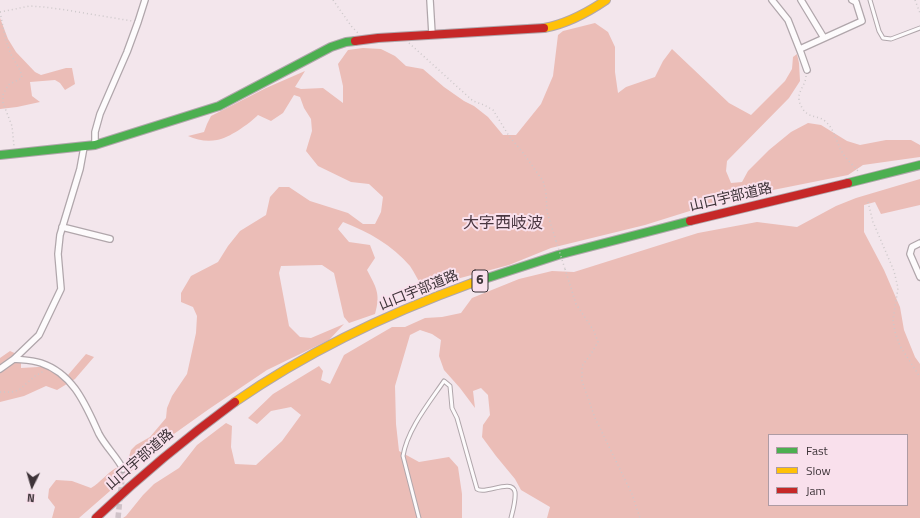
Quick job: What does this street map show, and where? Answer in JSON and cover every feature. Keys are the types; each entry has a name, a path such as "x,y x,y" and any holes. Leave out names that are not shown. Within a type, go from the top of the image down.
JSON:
{"main road":[{"path":"0,155 95,145 219,106 332,47 346,42 364,39 432,34 545,28 575,18 606,0"},
{"name":"山口宇部道路","path":"96,518 130,485 168,452 238,400 272,378 341,339 406,308 463,286 582,248 920,165"}],"street":[{"path":"95,145 95,132 100,114 138,22 145,0"},
{"path":"430,0 432,34"},
{"path":"772,0 788,20 807,70"},
{"path":"801,0 824,38"},
{"path":"800,49 862,21 856,2 852,0"},
{"path":"0,369 39,335 61,289 58,254 62,227 80,168 84,147"},
{"path":"62,227 110,239"},
{"path":"920,243 912,247 910,254 920,277"},
{"path":"14,358 35,361 51,368 72,385 86,404 100,435 124,469"}],"lane":[{"path":"870,0 878,31 883,38 891,39 920,28"},
{"path":"419,518 403,456 405,446 412,430 444,381 450,386 452,408 457,418 477,490 482,491 510,486 515,492 511,518"}],"path":[{"path":"333,0 352,28 364,39"},
{"path":"915,0 920,13"},
{"path":"15,154 12,126 3,104 3,95 8,85 22,78 20,69 11,54 3,31 0,12 30,6 44,7 138,22"},
{"path":"406,41 473,101 484,104 493,110 509,136 543,181 546,192 547,212 576,304 594,331 598,342 582,366 582,381 595,418 632,494 640,518"},
{"path":"807,70 806,81 799,94 800,104 810,116 824,120 828,124 842,152 858,171"},
{"path":"868,202 873,222 894,271 898,288 893,320 895,332 900,346 920,377"},
{"path":"0,392 12,392 19,390 34,376 51,368"}],"shaded area":[{"path":"0,18 8,39 16,52 35,72 41,75 66,68 72,68 75,84 65,90 60,83 55,80 30,82 32,96 40,102 0,109"},
{"path":"595,23 608,32 615,47 615,72 618,93 626,87 655,77 663,61 672,49 729,103 751,115 785,81 792,69 793,57 797,54 800,81 789,98 727,161 726,171 731,183 742,182 748,171 769,150 791,132 808,123 821,125 847,141 860,145 886,140 911,140 920,145 920,157 863,165 848,175 728,199 645,225 551,248 509,265 423,288 410,266 388,245 362,230 343,222 338,229 349,242 370,245 375,258 367,270 377,291 378,301 375,314 349,323 344,317 334,273 322,265 281,266 279,273 289,326 300,337 311,338 344,324 329,340 267,370 157,446 118,484 79,518 52,518 55,507 48,498 49,489 56,480 72,481 91,488 116,468 126,470 128,467 128,460 131,450 136,445 150,437 166,418 167,408 172,396 187,374 196,333 197,316 193,307 181,302 181,293 191,276 218,262 240,231 266,215 270,197 279,187 289,187 310,201 348,213 363,224 375,224 381,212 383,197 369,184 351,182 318,166 306,151 312,131 311,119 304,108 300,97 294,95 283,113 271,121 258,115 239,130 222,139 206,141 188,136 204,132 211,116 266,88 305,71 295,87 301,89 323,88 343,103 343,86 338,64 348,50 363,48 381,49 395,56 406,66 423,69 444,87 474,106 488,117 503,135 516,135 541,104 553,76 558,35 563,31"},
{"path":"920,179 920,205 881,214 875,202 864,205 864,232 884,270 900,307 904,330 915,357 920,364 920,518 547,518 550,507 521,490 515,479 482,437 483,425 490,415 488,395 481,388 473,391 475,408 444,370 439,356 441,340 432,334 420,330 410,335 395,386 396,424 399,451 419,462 449,457 458,467 462,494 462,518 123,518 154,484 179,468 197,445 226,423 232,426 231,447 235,464 256,465 282,441 301,415 291,407 271,411 257,424 248,418 273,394 319,366 323,371 321,380 330,384 344,355 392,327 405,327 425,318 442,317 461,313 472,298 519,279 552,271 574,272 698,233 757,222 797,227 836,206 856,198"},
{"path":"10,351 21,356 21,368 55,366 68,375 86,354 94,357 75,379 57,390 46,386 24,396 0,402 0,358"}],"tunnel":[{"path":"118,518 123,469"}],"traffic: fast":[{"path":"0,155 95,145 219,106 331,47 346,42 355,41"},
{"path":"848,183 920,165"},
{"path":"472,283 558,255 690,221"}],"traffic: slow":[{"path":"544,28 560,24 576,17 606,0"},
{"path":"235,402 263,383 320,350 380,320 472,283"}],"traffic: jam":[{"path":"355,41 378,38 544,28"},
{"path":"690,221 848,183"},
{"path":"96,518 129,487 199,429 235,402"}],"district":[{"name":"大字西岐波","path":"503,224"}]}
